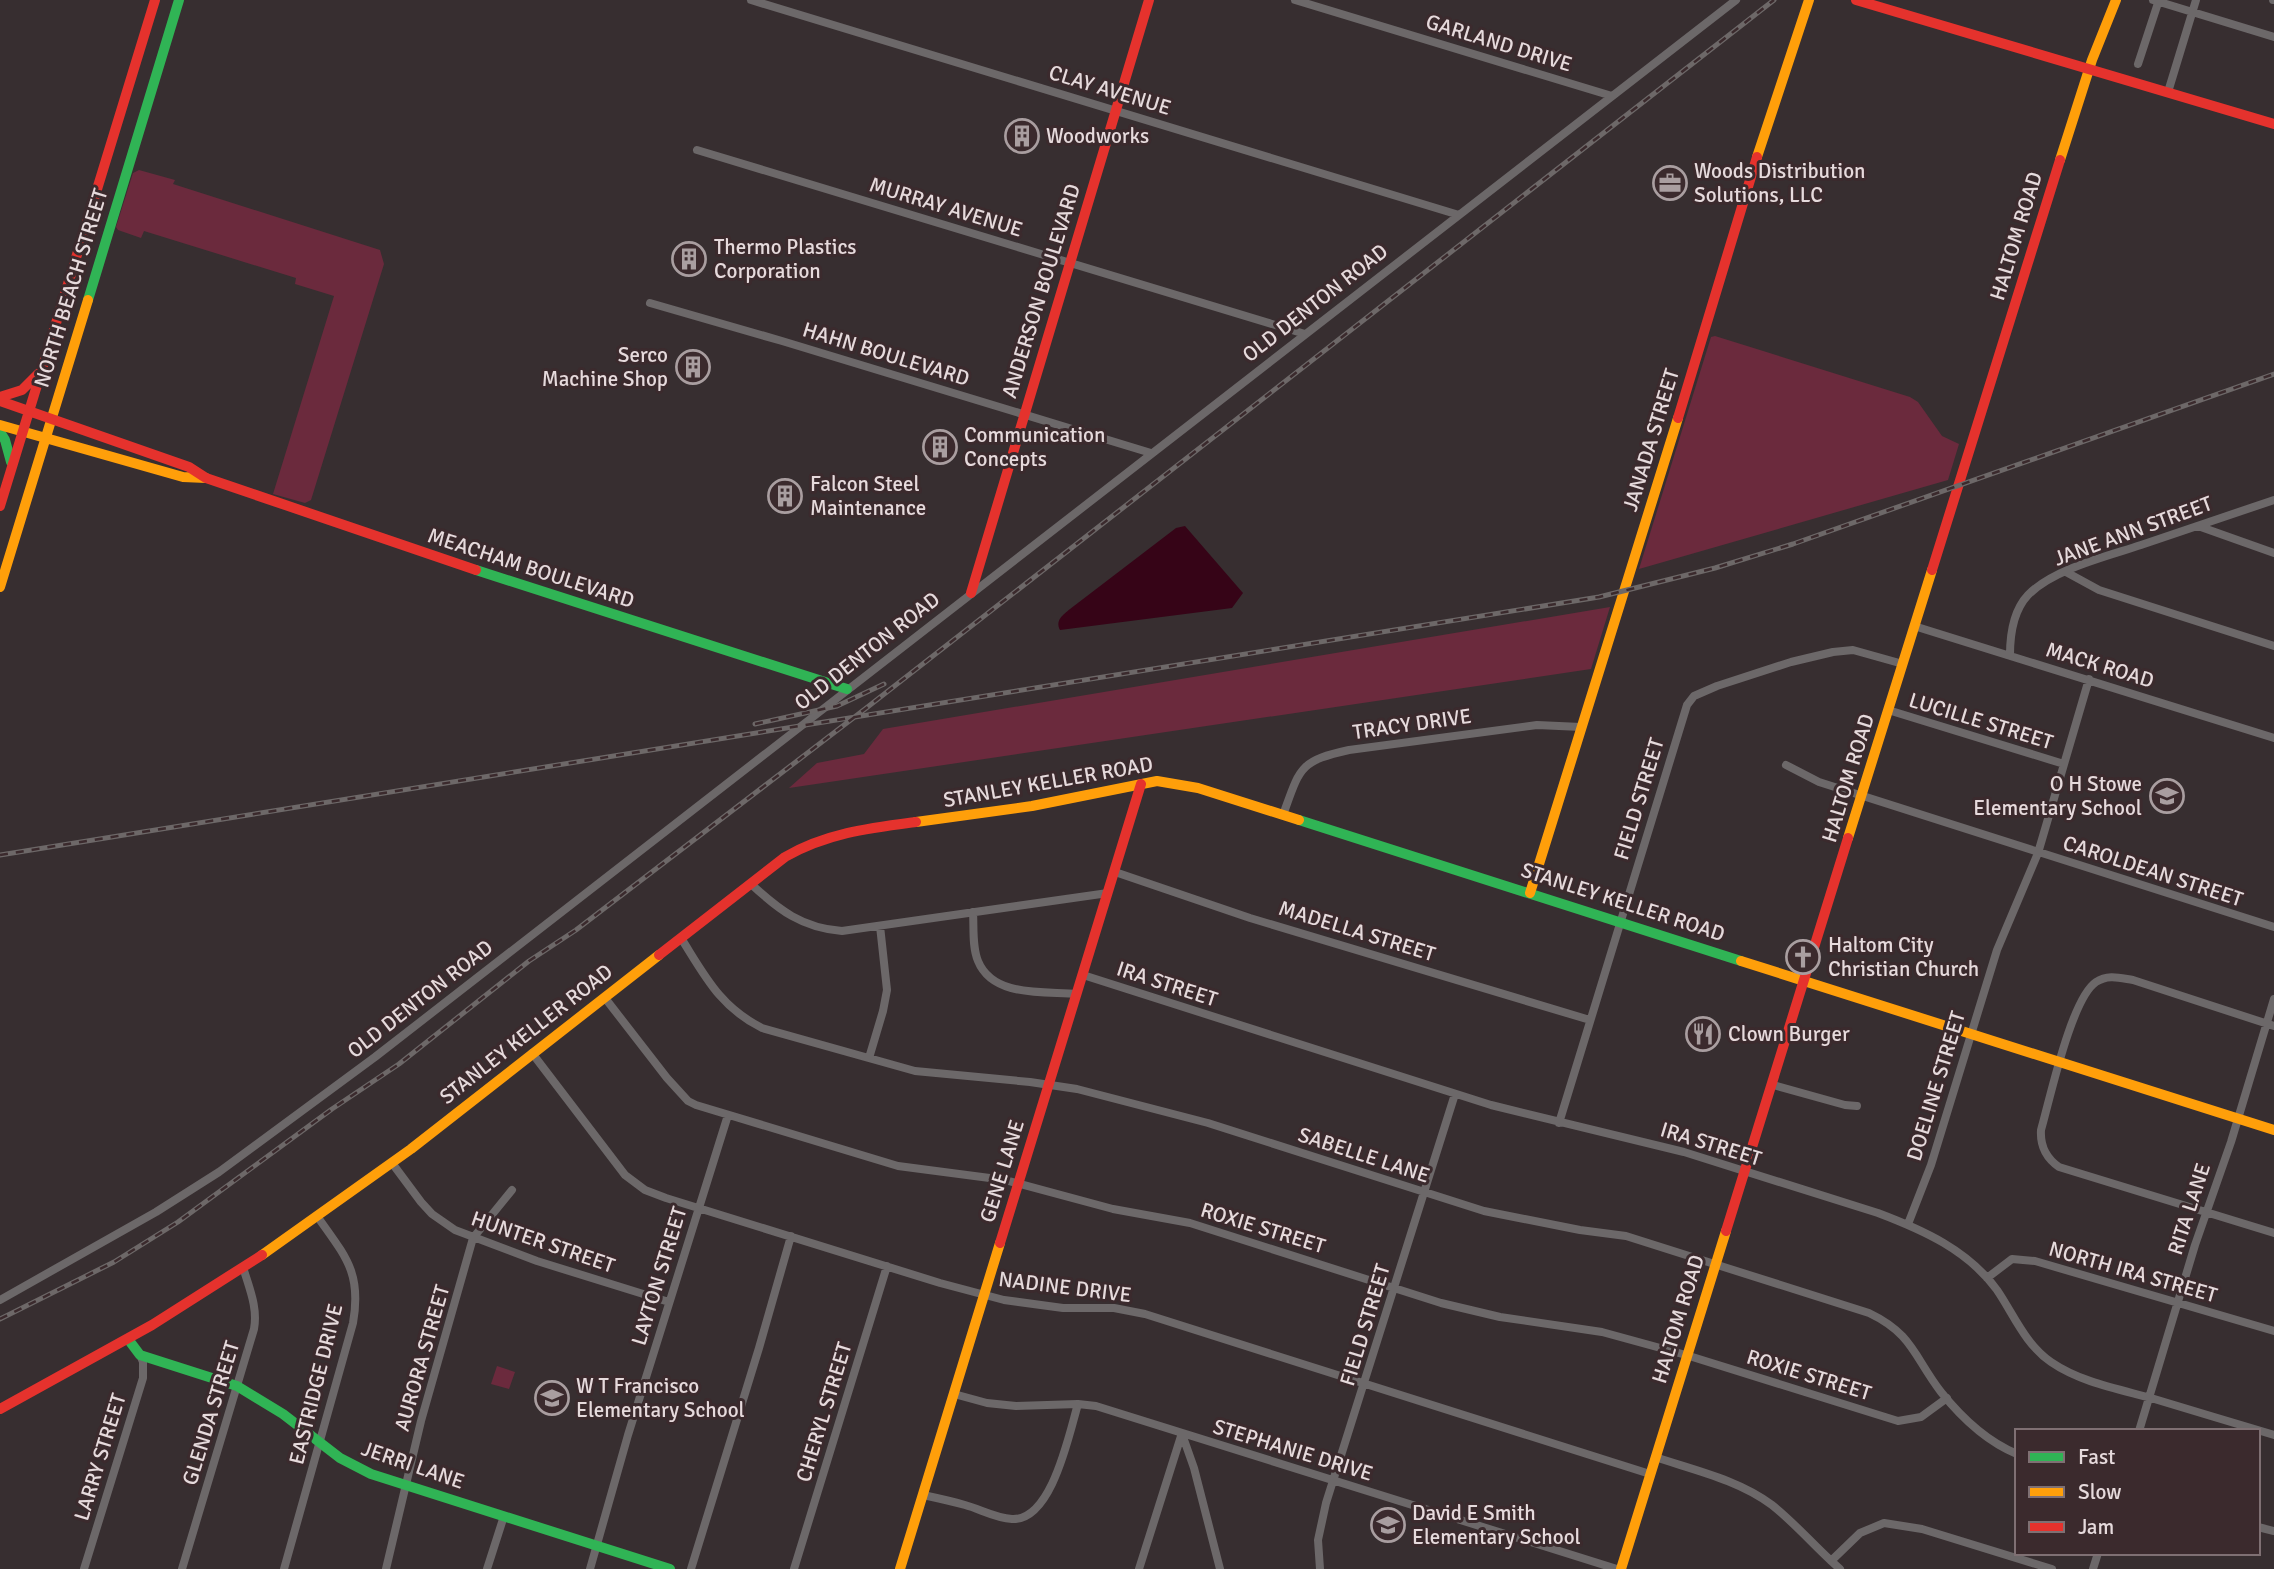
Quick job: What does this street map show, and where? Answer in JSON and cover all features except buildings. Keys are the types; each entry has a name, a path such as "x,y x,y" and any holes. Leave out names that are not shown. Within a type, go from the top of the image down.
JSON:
{"street":[{"name":"NORTH BEACH STREET","path":"0,506 155,0"},
{"name":"NORTH BEACH STREET","path":"0,587 179,0"},
{"name":"CLAY AVENUE","path":"751,0 1459,215"},
{"name":"ANDERSON BOULEVARD","path":"971,593 1149,0"},
{"name":"GARLAND DRIVE","path":"1295,0 1612,96"},
{"name":"OLD DENTON ROAD","path":"0,1300 156,1212 219,1172 375,1057 1736,0"},
{"name":"JANADA STREET","path":"1530,893 1764,135 1810,0"},
{"path":"1856,0 2274,124"},
{"name":"HALTOM ROAD","path":"1619,1569 1773,1085 2089,68 2116,0"},
{"path":"2168,92 2196,0"},
{"path":"2138,64 2156,1 2274,37"},
{"name":"MURRAY AVENUE","path":"697,150 1305,334"},
{"path":"86,228 107,233"},
{"name":"HAHN BOULEVARD","path":"650,303 1151,453"},
{"path":"0,399 26,388 43,365"},
{"name":"MEACHAM BOULEVARD","path":"0,399 189,467 206,478 569,602 846,689"},
{"name":"MEACHAM BOULEVARD","path":"0,425 183,478 206,478"},
{"path":"0,432 5,440 12,467"},
{"name":"JANE ANN STREET","path":"2010,655 2014,622 2023,602 2038,586 2066,572 2274,500"},
{"path":"2198,526 2274,553"},
{"path":"2066,572 2099,590 2274,646"},
{"name":"MACK ROAD","path":"1914,626 2274,738"},
{"name":"FIELD STREET","path":"1559,1122 1684,712 1694,696 1791,662 1833,652 1853,650 1903,664"},
{"name":"DOELINE STREET","path":"1908,1224 1931,1165 1997,950 2038,853 2089,680"},
{"name":"LUCILLE STREET","path":"1888,710 2064,764"},
{"name":"TRACY DRIVE","path":"1283,815 1300,772 1313,760 1324,756 1349,750 1505,728 1537,725 1581,727"},
{"name":"CAROLDEAN STREET","path":"1786,765 1819,782 2274,927"},
{"name":"STANLEY KELLER ROAD","path":"0,1409 41,1389 128,1339 243,1267 317,1216 392,1163 785,857 825,836 1032,806 1157,781 1180,784 1620,920 1805,982 2274,1130"},
{"name":"GENE LANE","path":"900,1569 1140,784"},
{"name":"MADELLA STREET","path":"1115,872 1250,918 1590,1020"},
{"path":"751,884 775,906 809,926 842,931 1108,893"},
{"path":"973,912 979,964 993,980 1012,989 1077,994"},
{"path":"869,1058 887,990 880,926"},
{"name":"SABELLE LANE","path":"681,938 723,1000 741,1018 762,1028 929,1074 1049,1084 1077,1089 1208,1124 1508,1216 1626,1236 1850,1306 1887,1321 1905,1338 1947,1398 1964,1417 1992,1441 2015,1453"},
{"name":"IRA STREET","path":"1083,975 1455,1094 1684,1152 1908,1224 1946,1244 1987,1278 2036,1350 2050,1362 2097,1383 2254,1429"},
{"path":"2270,1025 2133,980 2111,976 2096,982 2079,1005 2040,1141 2051,1161 2059,1167 2274,1233"},
{"name":"ROXIE STREET","path":"605,998 688,1101 898,1166 968,1173 1113,1209 1190,1223 1441,1303 1500,1317 1602,1332 1686,1355 1898,1421 1921,1417 1947,1398"},
{"name":"RITA LANE","path":"2140,1429 2205,1213 2270,1025 2274,999"},
{"name":"NADINE DRIVE","path":"532,1053 625,1175 645,1190 984,1294 1037,1306 1114,1308 1145,1314 1650,1474"},
{"path":"1773,1085 1844,1105 1857,1106"},
{"name":"FIELD STREET","path":"1320,1569 1318,1540 1334,1481 1455,1094"},
{"name":"LAYTON STREET","path":"590,1569 628,1435 728,1115"},
{"name":"HUNTER STREET","path":"392,1163 432,1214 455,1230 537,1261 670,1302"},
{"path":"473,1237 512,1189"},
{"name":"EASTRIDGE DRIVE","path":"284,1569 357,1303 353,1272 317,1216"},
{"path":"691,1569 791,1236"},
{"name":"AURORA STREET","path":"386,1569 421,1421 473,1237"},
{"name":"NORTH IRA STREET","path":"1987,1278 2005,1262 2019,1258 2274,1331"},
{"name":"CHERYL STREET","path":"794,1569 887,1266"},
{"name":"GLENDA STREET","path":"183,1569 257,1318 243,1267"},
{"path":"128,1339 140,1355"},
{"name":"JERRI LANE","path":"140,1355 237,1386 283,1414 340,1458 370,1474 664,1568"},
{"name":"LARRY STREET","path":"84,1569 143,1378 140,1355"},
{"name":"STEPHANIE DRIVE","path":"954,1394 987,1403 1016,1406 1097,1406 1619,1569"},
{"path":"923,1494 1002,1517 1013,1519 1029,1515 1047,1494 1053,1481 1078,1404"},
{"path":"1139,1569 1182,1433"},
{"path":"1182,1433 1194,1468 1220,1569"},
{"path":"1655,1457 1748,1490 1770,1504 1840,1569"},
{"path":"487,1569 504,1516"},
{"path":"1831,1561 1860,1533 1884,1523 1922,1529 2052,1569"}],"shaded area":[{"path":"139,170 175,180 173,184 380,250 384,264 311,500 305,503 273,494 334,296 295,284 296,278 144,231 141,238 118,230 116,227 133,173"},
{"path":"1715,336 1910,397 1918,402 1942,436 1959,444 1948,480 1639,569 1711,337"},
{"path":"1185,526 1243,593 1232,608 1060,630 1059,621 1070,609 1176,528"},
{"path":"1610,607 1591,669 789,788 817,763 864,754 883,729"},
{"path":"497,1366 515,1372 509,1389 491,1384"}],"railway":[{"path":"0,1319 114,1262 178,1222 332,1109 399,1064 529,961 576,930 865,709 1774,0"},
{"path":"0,855 1599,597 1715,568 1793,544 2274,374"},
{"path":"755,724 837,706 884,684"}],"traffic: fast":[{"path":"88,300 179,0"},
{"path":"0,432 11,462"},
{"path":"476,570 847,689"},
{"path":"1299,820 1741,961"},
{"path":"128,1339 140,1355 237,1386 283,1414 340,1458 371,1474 670,1569"}],"traffic: slow":[{"path":"1757,157 1809,0"},
{"path":"2060,160 2092,60 2116,0"},
{"path":"0,587 88,300"},
{"path":"1530,893 1678,418"},
{"path":"0,425 183,477 206,478"},
{"path":"1848,838 1932,570"},
{"path":"916,822 1032,806 1157,781 1198,788 1299,820"},
{"path":"262,1255 411,1149 659,955"},
{"path":"1741,961 2274,1130"},
{"path":"1621,1569 1726,1231"},
{"path":"900,1569 1000,1243"}],"traffic: jam":[{"path":"0,506 155,0"},
{"path":"971,593 1149,0"},
{"path":"1856,0 2274,124"},
{"path":"1678,418 1757,157"},
{"path":"1932,570 2060,160"},
{"path":"0,397 22,390 38,374"},
{"path":"0,401 189,467 206,478 476,570"},
{"path":"1000,1243 1141,784"},
{"path":"659,955 785,857 833,837 865,829 916,822"},
{"path":"1726,1231 1848,838"},
{"path":"0,1409 152,1325 262,1255"}],"place":[{"name":"Woodworks","path":"1022,136"},
{"name":"Woods Distribution Solutions, LLC","path":"1670,183"},
{"name":"Thermo Plastics Corporation","path":"689,259"},
{"name":"Serco Machine Shop","path":"693,367"},
{"name":"Communication Concepts","path":"940,447"},
{"name":"Falcon Steel Maintenance","path":"785,496"},
{"name":"O H Stowe Elementary School","path":"2167,796"},
{"name":"Haltom City Christian Church","path":"1803,957"},
{"name":"Clown Burger","path":"1703,1034"},
{"name":"W T Francisco Elementary School","path":"552,1398"},
{"name":"David E Smith Elementary School","path":"1388,1525"}]}
